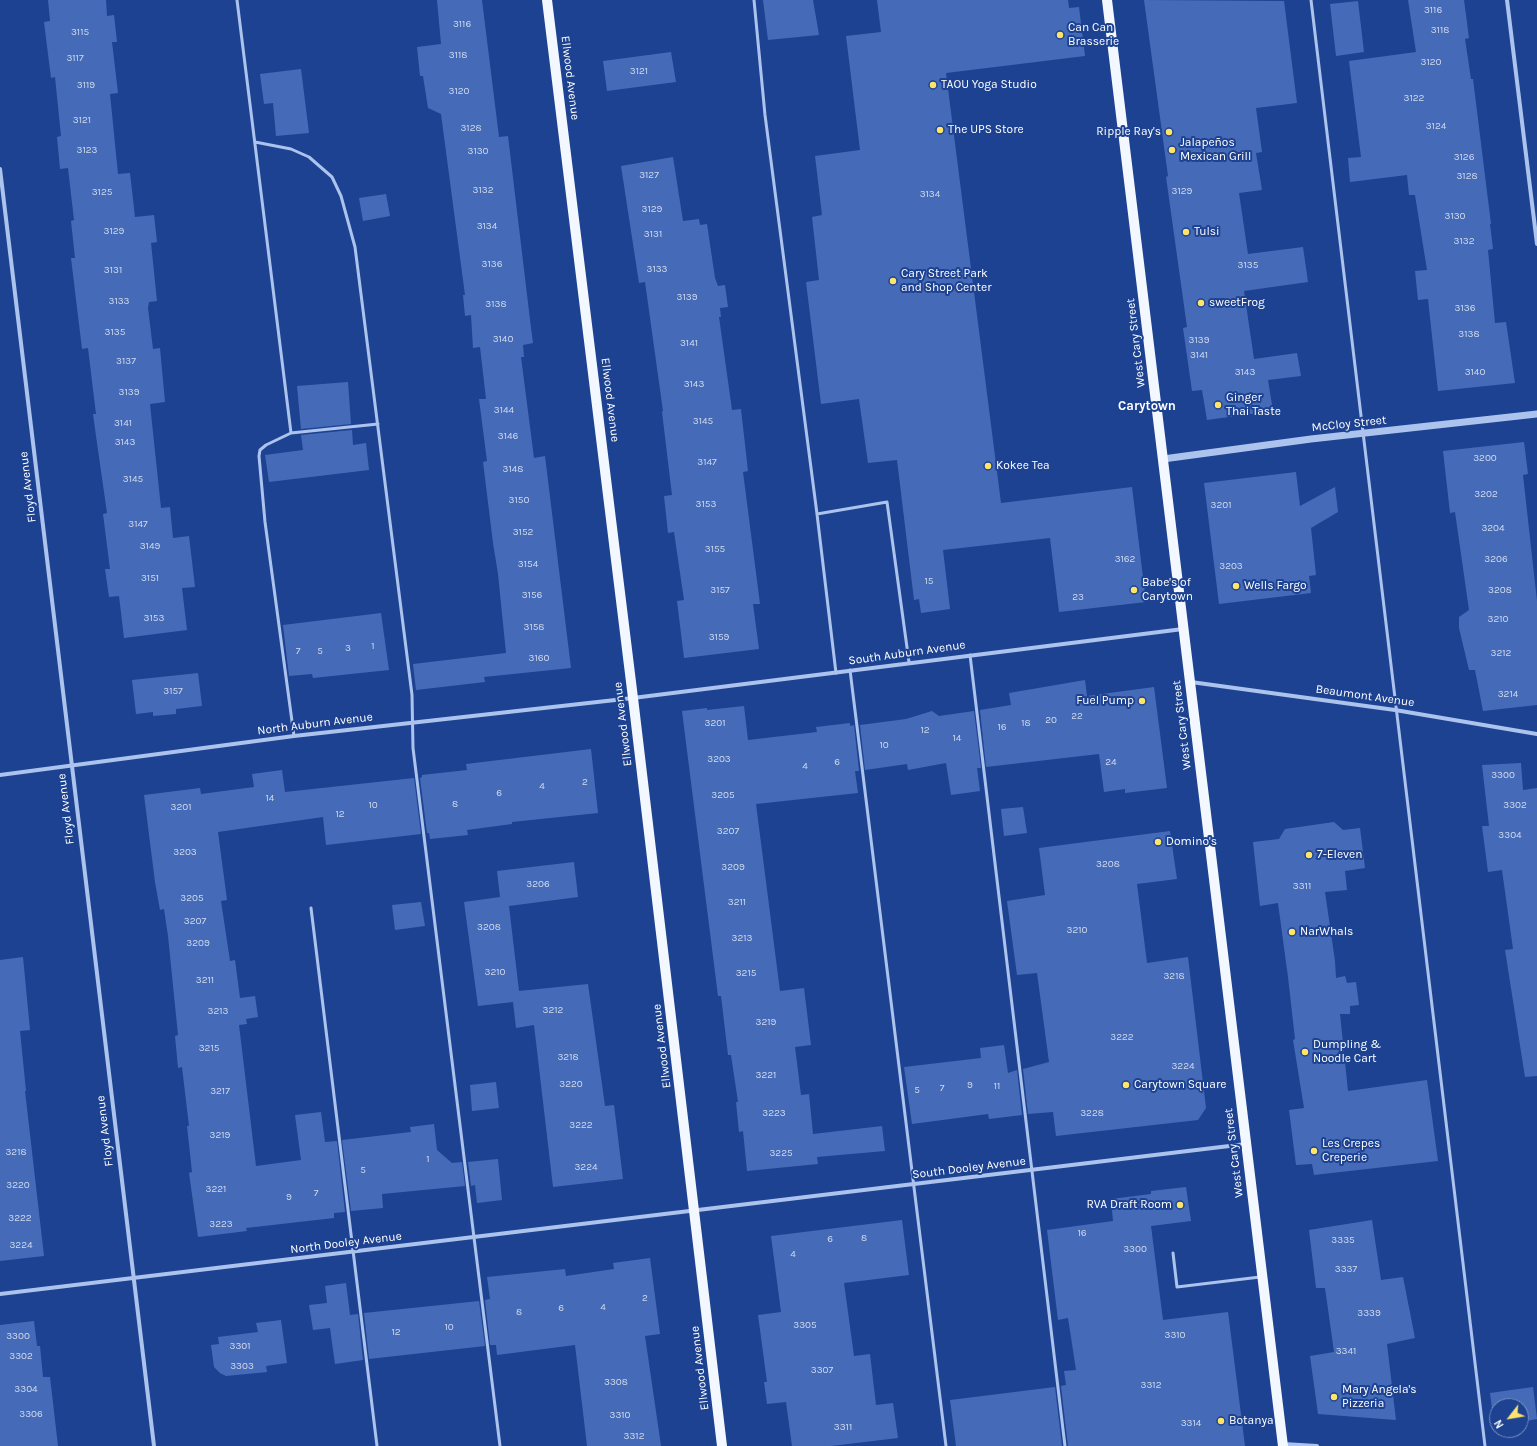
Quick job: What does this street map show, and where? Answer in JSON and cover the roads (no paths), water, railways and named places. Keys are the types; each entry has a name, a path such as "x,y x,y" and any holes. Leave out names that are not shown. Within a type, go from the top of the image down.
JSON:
{"main road":[{"name":"Ellwood Avenue","path":"547,0 634,698 722,1446"},
{"name":"West Cary Street","path":"1107,0 1282,1445"}],"street":[{"path":"1507,0 1537,244"},
{"name":"Floyd Avenue","path":"0,169 154,1446"},
{"name":"McCloy Street","path":"1163,459 1364,433 1537,414"},
{"name":"South Auburn Avenue","path":"634,698 836,673 970,654 1184,629"},
{"name":"Beaumont Avenue","path":"1190,682 1395,710 1537,734"},
{"name":"North Auburn Avenue","path":"0,775 294,736 634,698"},
{"name":"South Dooley Avenue","path":"694,1210 1246,1144"},
{"name":"North Dooley Avenue","path":"0,1294 694,1210"},
{"path":"1282,1445 1317,1446"}],"lane":[{"path":"236,0 291,433"},
{"path":"754,0 765,115 817,514 836,673"},
{"path":"1311,0 1364,433 1395,710 1485,1446"},
{"path":"255,142 291,148 310,157 332,177 341,196 356,247 414,722 413,748 472,1237 500,1446"},
{"path":"294,736 265,522 259,456 260,450 266,445 291,433 378,424"},
{"path":"817,514 887,502 909,662"},
{"path":"970,654 1065,1446"},
{"path":"850,670 915,1184 946,1446"},
{"path":"311,908 377,1446"},
{"path":"1173,1253 1177,1287 1262,1277"}],"place":[{"name":"Can Can Brasserie","path":"1060,35"},
{"name":"TAOU Yoga Studio","path":"933,85"},
{"name":"The UPS Store","path":"940,130"},
{"name":"Ripple Ray's","path":"1169,132"},
{"name":"Jalapeños Mexican Grill","path":"1172,150"},
{"name":"Tulsi","path":"1186,232"},
{"name":"Cary Street Park and Shop Center","path":"893,281"},
{"name":"sweetFrog","path":"1201,303"},
{"name":"Ginger Thai Taste","path":"1218,405"},
{"name":"Kokee Tea","path":"988,466"},
{"name":"Wells Fargo","path":"1236,586"},
{"name":"Babe's of Carytown","path":"1134,590"},
{"name":"Fuel Pump","path":"1142,701"},
{"name":"Domino's","path":"1158,842"},
{"name":"7-Eleven","path":"1309,855"},
{"name":"NarWhals","path":"1292,932"},
{"name":"Dumpling & Noodle Cart","path":"1305,1052"},
{"name":"Carytown Square","path":"1126,1085"},
{"name":"Les Crepes Creperie","path":"1314,1151"},
{"name":"RVA Draft Room","path":"1180,1205"},
{"name":"Mary Angela's Pizzeria","path":"1334,1397"},
{"name":"Botanya","path":"1221,1421"}],"district":[{"name":"Carytown","path":"1147,406"}]}
